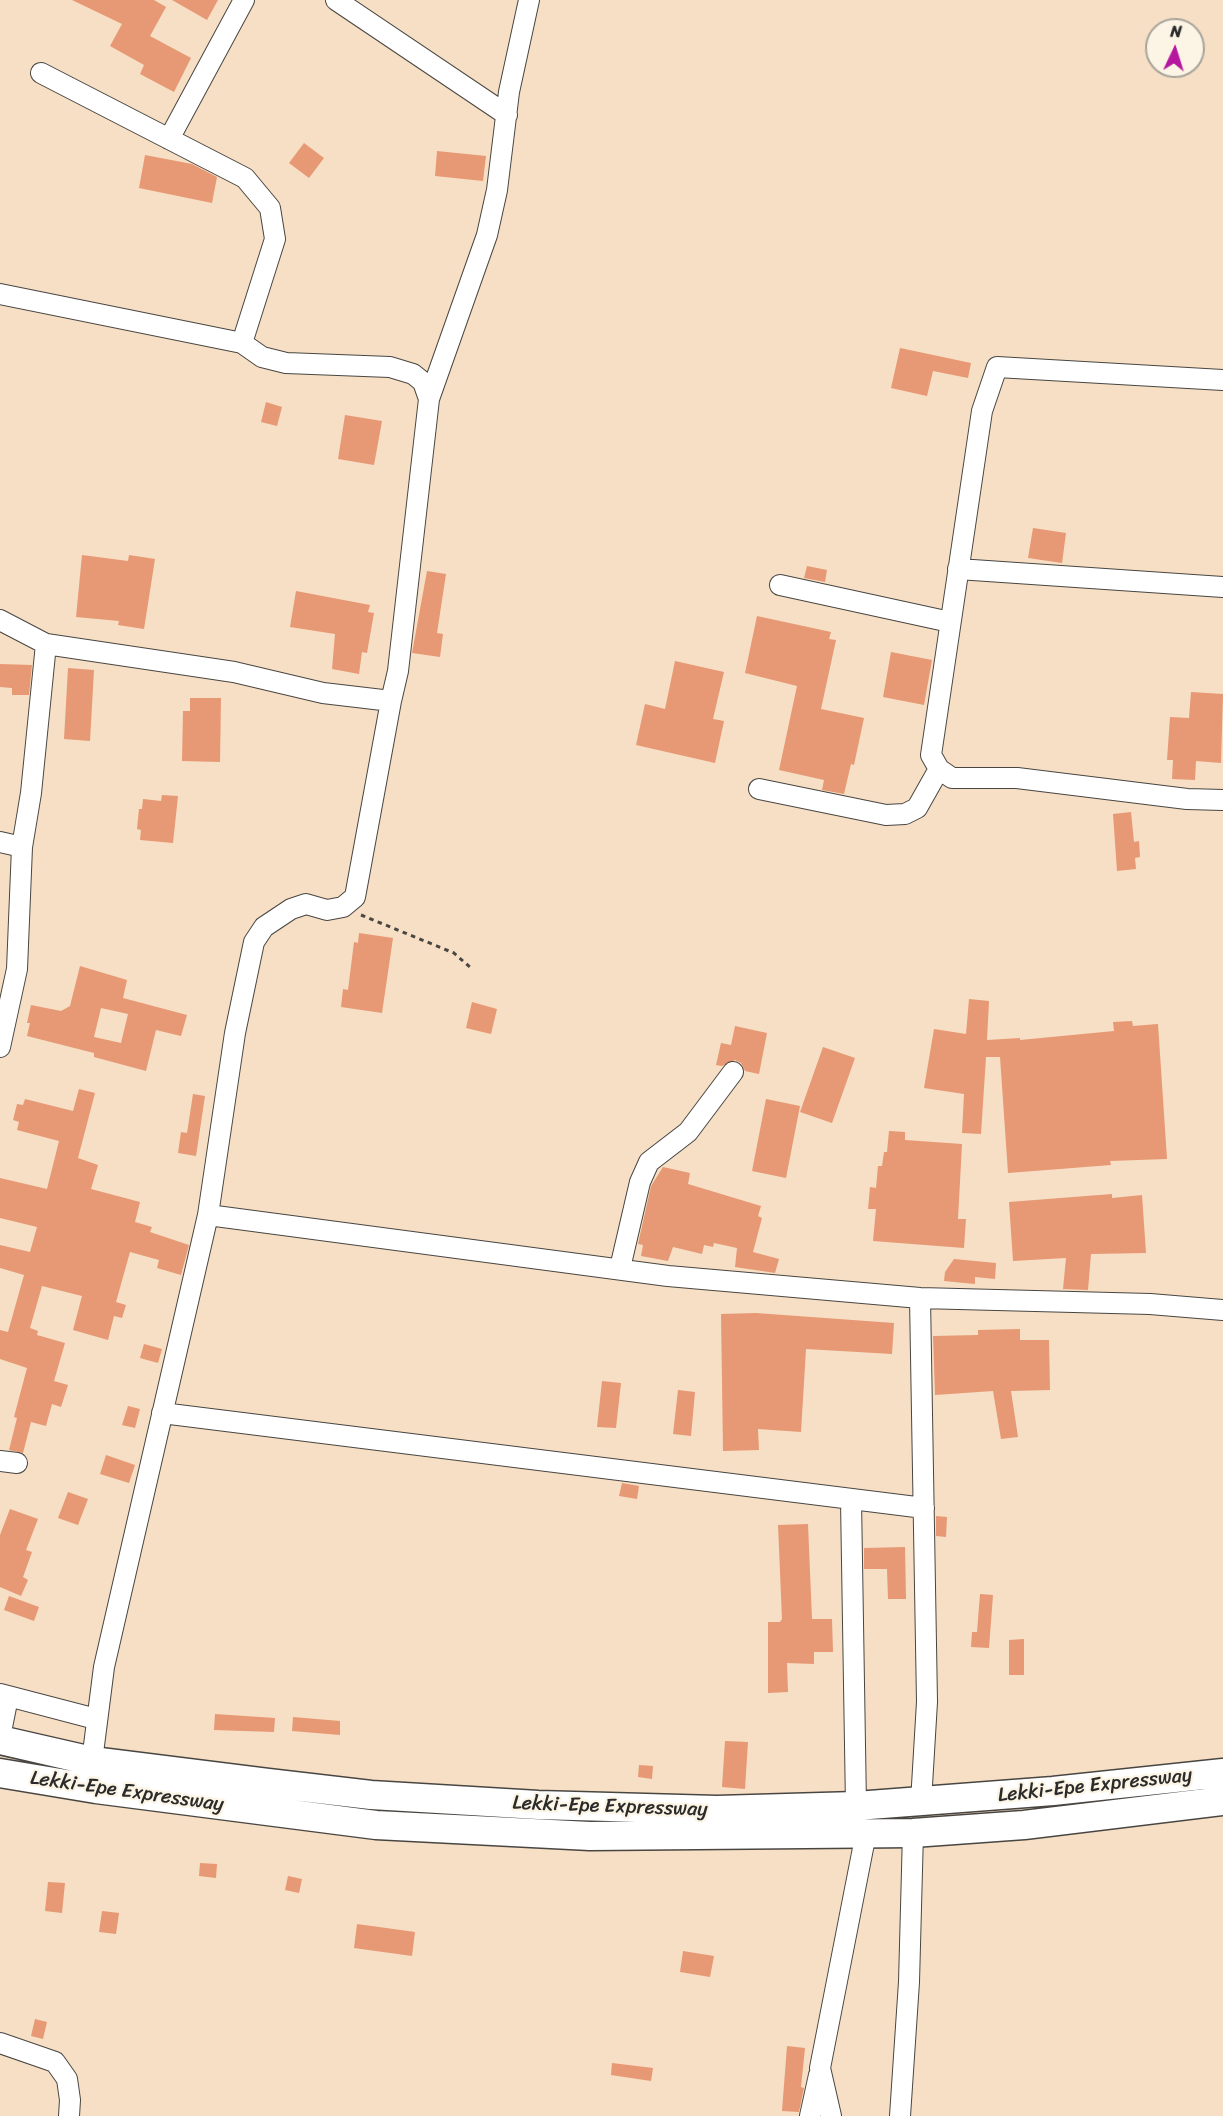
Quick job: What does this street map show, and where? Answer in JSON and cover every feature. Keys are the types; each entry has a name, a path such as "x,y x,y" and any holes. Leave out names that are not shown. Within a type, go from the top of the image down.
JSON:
{"highway":[{"name":"Lekki-Epe Expressway","path":"0,1738 93,1761 370,1795 538,1805 717,1810 856,1806 921,1802 1223,1773"},
{"name":"Lekki-Epe Expressway","path":"0,1773 96,1789 376,1825 590,1836 913,1833 1024,1825 1223,1801"}],"street":[{"path":"169,139 244,0"},
{"path":"336,0 507,114"},
{"path":"93,1761 96,1719 104,1667 208,1215 235,1033 254,942 264,927 291,909 306,904 327,910 343,907 355,897 398,671 429,399 487,234 497,190 524,15 529,0"},
{"path":"41,73 245,178 270,208 275,239 242,344"},
{"path":"0,294 242,344 262,357 286,363 390,367 413,374 423,382 429,399"},
{"path":"1223,380 997,368 982,411 931,755 939,769 952,778 1017,778 1187,799 1223,800"},
{"path":"958,568 1223,587"},
{"path":"780,585 950,622"},
{"path":"0,620 46,644 234,672 323,693 391,701"},
{"path":"1,1036 17,969 22,847 31,793 46,644"},
{"path":"759,789 886,815 905,814 917,808 939,769"},
{"path":"0,842 22,847"},
{"path":"620,1268 640,1182 649,1162 688,1132 733,1072"},
{"path":"208,1215 668,1276 920,1298 1150,1304 1223,1310"},
{"path":"920,1298 927,1701 921,1802"},
{"path":"162,1413 924,1508"},
{"path":"850,1500 856,1806"},
{"path":"0,1738 4,1696 96,1719"},
{"path":"810,2116 866,1833"},
{"path":"900,2116 909,1982 913,1833"},
{"path":"0,2043 55,2062 67,2079 70,2100 69,2116"},
{"path":"820,2068 831,2116"}],"path":[{"path":"343,907 386,928 454,953 472,969"}],"building":[{"path":"72,0 154,0 166,7 150,36 191,58 174,92 140,74 144,65 110,46 122,24"},
{"path":"172,0 218,0 207,20"},
{"path":"304,143 324,158 309,178 289,163"},
{"path":"437,151 486,156 483,181 435,176"},
{"path":"145,155 192,164 217,177 212,203 139,188"},
{"path":"900,348 971,363 968,378 933,371 927,396 891,388"},
{"path":"266,402 282,407 277,426 261,422"},
{"path":"345,415 382,421 374,465 338,459"},
{"path":"1033,528 1066,533 1062,563 1028,558"},
{"path":"82,555 128,561 129,555 155,559 144,629 118,625 119,621 76,617"},
{"path":"807,566 827,570 825,582 804,578"},
{"path":"427,571 446,574 437,633 443,634 440,657 412,653"},
{"path":"296,591 370,605 368,612 374,613 367,653 362,652 359,674 332,669 335,634 290,627"},
{"path":"757,616 831,632 829,639 836,640 821,709 864,718 854,765 851,764 844,794 822,790 824,780 779,770 797,686 745,673"},
{"path":"891,652 932,660 924,705 883,697"},
{"path":"675,661 724,672 713,719 724,721 715,763 636,745 645,704 665,709"},
{"path":"0,664 32,665 29,695 12,695 12,688 0,687"},
{"path":"68,668 94,670 90,741 64,739"},
{"path":"1191,692 1223,694 1221,763 1196,761 1195,780 1172,779 1173,760 1167,760 1170,717 1189,718"},
{"path":"190,698 221,698 220,762 182,761 183,711 190,711"},
{"path":"162,795 178,796 173,843 140,840 141,830 137,829 139,809 142,809 143,799 161,801"},
{"path":"1131,812 1134,842 1139,841 1140,857 1135,858 1136,869 1117,871 1113,814"},
{"path":"359,933 393,938 382,1013 341,1007 343,989 348,990 354,942 358,943"},
{"path":"80,966 127,980 123,998 187,1015 181,1036 156,1030 146,1071 94,1057 94,1053 27,1036 31,1005 61,1011 70,1006","holes":["101,1008 128,1014 121,1043 94,1037"]},
{"path":"969,999 989,1001 987,1040 1020,1038 1020,1040 1114,1031 1113,1022 1132,1021 1133,1026 1158,1024 1167,1159 1110,1161 1111,1165 1008,1173 1000,1057 986,1057 981,1134 962,1133 964,1094 924,1088 934,1029 966,1034"},
{"path":"472,1002 497,1009 491,1034 466,1028"},
{"path":"735,1026 767,1033 759,1074 745,1071 741,1063 735,1060 722,1066 716,1065 721,1043 731,1045"},
{"path":"823,1047 855,1058 832,1123 800,1112"},
{"path":"79,1089 95,1093 78,1158 98,1165 91,1189 140,1202 135,1222 152,1227 150,1232 189,1245 181,1275 157,1268 159,1260 130,1252 116,1302 126,1305 122,1318 114,1316 108,1340 73,1330 82,1296 42,1286 30,1328 38,1331 37,1335 65,1343 54,1381 68,1385 61,1407 52,1404 46,1426 31,1422 23,1453 9,1450 17,1418 14,1417 27,1368 0,1359 0,1330 8,1332 24,1275 0,1268 0,1245 30,1252 37,1227 0,1218 0,1178 47,1189 59,1141 17,1130 19,1122 13,1120 17,1104 23,1105 25,1099 73,1111"},
{"path":"193,1094 205,1096 196,1156 178,1153 181,1132 187,1133"},
{"path":"766,1099 800,1106 786,1178 752,1171"},
{"path":"889,1131 905,1132 905,1140 962,1144 958,1219 966,1219 964,1248 873,1241 876,1209 868,1209 870,1187 876,1188 878,1166 882,1166 884,1152 887,1152"},
{"path":"663,1167 690,1173 688,1184 761,1206 758,1216 762,1218 753,1252 779,1259 775,1273 735,1267 737,1248 714,1243 713,1247 704,1245 702,1254 673,1247 668,1261 641,1256 643,1245 638,1244 651,1186"},
{"path":"1112,1194 1112,1198 1142,1195 1146,1253 1091,1254 1088,1290 1063,1289 1066,1258 1013,1261 1009,1202"},
{"path":"954,1259 996,1263 995,1279 975,1277 975,1284 944,1281 945,1272"},
{"path":"756,1313 894,1323 892,1354 806,1349 801,1432 758,1429 759,1450 723,1451 721,1314"},
{"path":"1020,1329 1020,1340 1049,1340 1050,1390 1011,1391 1018,1437 1001,1439 993,1391 935,1395 933,1336 978,1335 978,1330"},
{"path":"144,1344 162,1349 158,1363 140,1358"},
{"path":"602,1381 621,1383 616,1428 597,1427"},
{"path":"678,1390 695,1392 691,1436 673,1434"},
{"path":"128,1406 140,1409 135,1428 122,1425"},
{"path":"106,1455 135,1465 129,1483 100,1474"},
{"path":"622,1483 639,1486 637,1499 619,1496"},
{"path":"68,1492 88,1499 78,1525 58,1518"},
{"path":"10,1509 38,1519 26,1550 32,1552 23,1577 28,1580 21,1596 0,1587 0,1535"},
{"path":"936,1516 947,1517 946,1537 936,1536"},
{"path":"808,1524 812,1619 832,1619 833,1652 814,1652 814,1664 787,1663 788,1692 768,1693 768,1622 780,1622 782,1619 778,1525"},
{"path":"905,1547 906,1599 888,1599 887,1569 864,1569 864,1548"},
{"path":"980,1594 993,1595 989,1648 971,1647 972,1632 977,1632"},
{"path":"9,1596 39,1607 34,1621 4,1610"},
{"path":"1024,1639 1024,1675 1009,1675 1009,1640"},
{"path":"215,1714 275,1718 274,1732 214,1730"},
{"path":"293,1717 340,1721 340,1735 292,1731"},
{"path":"725,1741 748,1742 745,1789 722,1787"},
{"path":"639,1765 653,1766 652,1779 638,1777"},
{"path":"200,1863 217,1864 216,1878 199,1876"},
{"path":"288,1876 302,1879 299,1893 285,1890"},
{"path":"48,1882 65,1883 62,1913 45,1911"},
{"path":"102,1911 119,1913 116,1934 99,1932"},
{"path":"357,1924 415,1932 412,1956 354,1948"},
{"path":"683,1951 714,1956 710,1977 680,1972"},
{"path":"35,2019 47,2022 43,2039 31,2036"},
{"path":"787,2046 805,2048 801,2087 804,2088 799,2112 782,2111"},
{"path":"612,2063 653,2068 651,2081 611,2075"}]}
